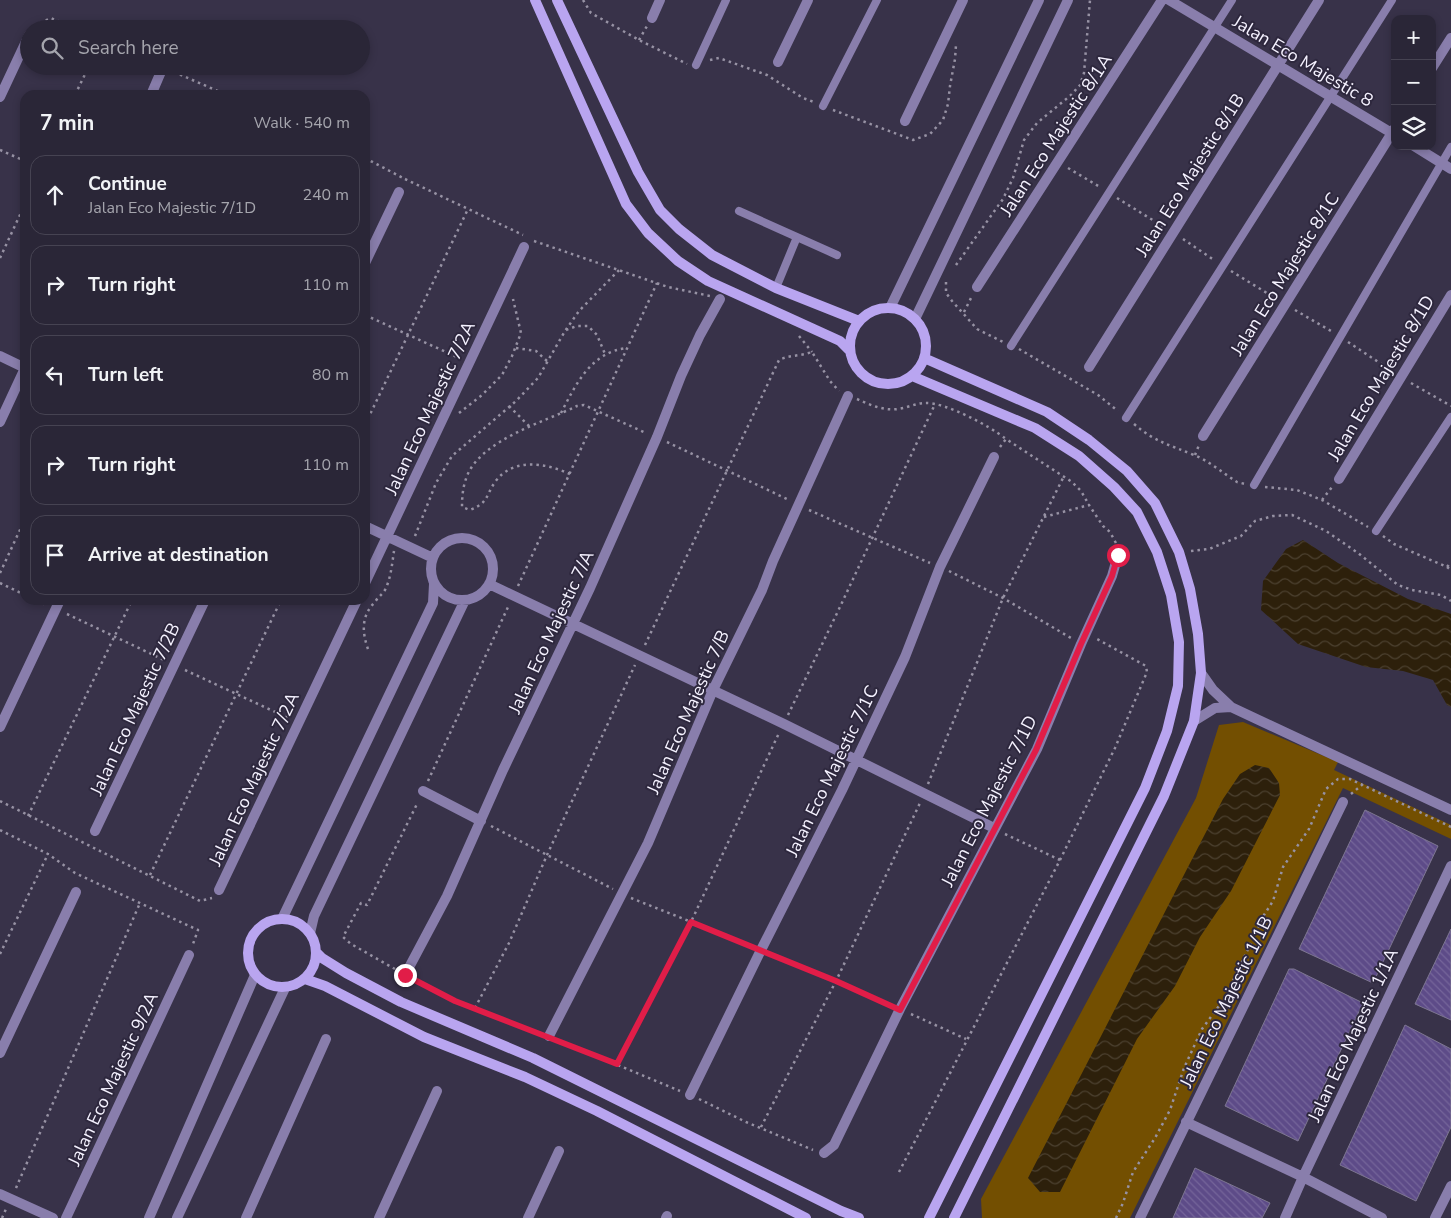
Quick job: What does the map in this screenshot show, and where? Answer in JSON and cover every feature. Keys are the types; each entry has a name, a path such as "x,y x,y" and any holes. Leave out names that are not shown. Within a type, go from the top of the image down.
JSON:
{"street":[{"path":"534,0 626,204 648,233 678,261 708,281 840,341 850,351"},
{"path":"558,0 638,172 660,210 679,229 712,255 776,288 859,321"},
{"path":"652,18 660,0"},
{"path":"778,62 808,0"},
{"path":"905,121 963,0"},
{"path":"890,308 1039,0"},
{"path":"915,319 1068,0"},
{"name":"Jalan Eco Majestic 8/1A","path":"977,288 1162,0"},
{"name":"Jalan Eco Majestic 8","path":"1169,0 1391,130"},
{"name":"Jalan Eco Majestic 8/1B","path":"1089,367 1318,0"},
{"path":"1436,62 1451,38"},
{"path":"0,97 20,54"},
{"path":"153,90 160,75"},
{"name":"Jalan Eco Majestic 8/1C","path":"1203,436 1391,137"},
{"path":"1421,150 1451,169"},
{"path":"370,253 399,192"},
{"name":"Jalan Eco Majestic 7/2A","path":"370,574 391,538 442,421 524,247"},
{"name":"Jalan Eco Majestic 8/1D","path":"1339,478 1451,295"},
{"name":"Jalan Eco Majestic 7/A","path":"405,975 447,896 503,770 573,624 657,437 681,376 700,335 720,299"},
{"path":"890,308 899,310 915,319 925,337 926,347 920,368 902,382 890,385 873,382 859,372 853,362 850,351 850,339 859,321 878,309 890,308"},
{"path":"0,356 20,366"},
{"path":"924,358 1047,412 1089,440 1127,471 1155,503 1179,552 1190,589 1198,634 1201,673 1194,721 1164,796 954,1218"},
{"path":"912,376 1035,428 1079,456 1114,487 1137,512 1157,552 1171,596 1180,642 1178,686 1167,731 1145,788 929,1218"},
{"path":"0,422 20,379"},
{"name":"Jalan Eco Majestic 7/B","path":"549,1036 648,842 713,690 762,590 773,561 848,396"},
{"name":"Jalan Eco Majestic 7/1C","path":"690,1095 856,761 905,657 940,567 994,457"},
{"path":"370,528 433,558"},
{"path":"466,538 475,541 484,547 490,555 493,564 493,574 489,584 479,595 465,600 450,598 444,595 434,584 431,576 433,558 442,546 455,539 466,538"},
{"name":"Jalan Eco Majestic 7/1D","path":"824,1153 834,1145 900,1010 1036,750 1112,576 1118,555"},
{"path":"282,919 433,603 434,584"},
{"path":"489,584 784,724 994,828"},
{"path":"310,933 318,907 465,600"},
{"path":"0,727 58,605"},
{"name":"Jalan Eco Majestic 7/2B","path":"94,831 202,605"},
{"name":"Jalan Eco Majestic 7/2A","path":"219,890 355,605"},
{"path":"1201,673 1213,690 1231,707 1451,810"},
{"path":"1194,721 1215,708 1231,707"},
{"path":"423,791 481,821"},
{"name":"Jalan Eco Majestic 1/1B","path":"1140,1218 1343,802"},
{"name":"Jalan Eco Majestic 1/1A","path":"1285,1218 1451,866"},
{"path":"0,1054 76,892"},
{"path":"282,919 292,920 310,933 316,952 315,962 305,979 285,988 274,987 264,982 255,975 248,960 249,944 254,934 271,920 282,919"},
{"path":"316,952 346,973 401,1002 533,1058 841,1211 859,1218"},
{"name":"Jalan Eco Majestic 9/2A","path":"66,1218 189,955"},
{"path":"149,1218 255,975"},
{"path":"305,979 325,986 424,1037 525,1077 806,1218"},
{"path":"177,1218 285,988"},
{"path":"246,1218 326,1039"},
{"path":"380,1218 437,1091"},
{"path":"1186,1122 1303,1177 1382,1218"},
{"path":"528,1218 559,1151"},
{"path":"1436,1218 1451,1186"},
{"path":"0,1194 53,1218"}],"lane":[{"path":"696,65 726,0"},
{"path":"823,106 877,0"},
{"path":"1011,346 1232,0"},
{"path":"1126,418 1392,0"},
{"path":"1254,485 1451,147"},
{"path":"739,211 838,255"},
{"path":"776,288 797,237"},
{"path":"1376,531 1451,418"}],"path":[{"path":"583,0 592,13 693,67 704,61 719,58 767,75 803,98 913,140 930,134 943,120 948,104 956,59 956,43"},
{"path":"955,266 1003,199 1013,178 1024,140 1037,123 1071,95 1080,85 1084,73 1090,0"},
{"path":"77,90 85,75"},
{"path":"181,75 214,90"},
{"path":"0,150 20,159"},
{"path":"370,161 546,246 619,270 579,311 565,331 538,378 452,456 436,483 411,548"},
{"path":"1058,162 1109,192 1401,377 1451,406"},
{"path":"399,192 405,179"},
{"path":"370,415 468,209"},
{"path":"0,258 20,215"},
{"path":"946,282 946,293 977,329 1098,395 1145,434 1161,443 1195,455 1238,482 1297,490 1322,500 1376,531 1394,544 1451,570"},
{"path":"657,283 423,791 367,905 361,903 343,937 351,944 405,975 455,1001 617,1064 690,1095 746,1122 812,1150 824,1153"},
{"path":"964,312 977,288"},
{"path":"442,421 462,412 482,395 502,375 516,348 521,333 513,299 505,289"},
{"path":"370,317 470,362"},
{"path":"565,331 578,326 588,326 597,335 605,354"},
{"path":"516,348 536,351 548,362"},
{"path":"560,414 586,370 600,356 618,349 627,348"},
{"path":"476,1008 508,943 726,470 779,360 785,357"},
{"path":"617,1064 691,922 935,404 944,406 996,431 1064,476 1082,491 1102,526 1110,532 1119,548 1118,555"},
{"path":"570,474 553,467 519,464 500,476 482,505 470,510 462,507 463,491 468,474 483,454 500,442 530,427 577,406 584,405 657,437 799,505 940,567 1003,598 1081,644"},
{"path":"509,406 530,427"},
{"path":"994,457 1006,439"},
{"path":"761,1127 836,981 924,794 1003,598 1064,476"},
{"path":"1322,500 1339,478"},
{"path":"1044,516 1090,505"},
{"path":"1179,552 1209,549 1241,536 1255,521 1273,516 1292,515 1326,531 1398,584 1412,590 1441,595 1451,601"},
{"path":"0,573 20,530"},
{"path":"368,649 363,635 364,621 368,610 386,588 390,576 391,538"},
{"path":"1447,567 1451,562"},
{"path":"0,583 20,593"},
{"path":"28,816 130,605"},
{"path":"150,876 280,605"},
{"path":"899,1172 1116,748 1147,672 1146,666 1086,633"},
{"path":"1343,802 1363,784"},
{"path":"0,801 200,900 216,897 219,890"},
{"path":"481,821 623,894 836,981 966,1039"},
{"path":"994,828 1060,860"},
{"path":"0,830 48,854 75,873 198,930 189,955"},
{"path":"0,954 48,854"},
{"path":"2,1218 140,903"}],"shaded area":[{"path":"1243,722 1338,762 1334,770 1451,825 1451,839 1343,788 1130,1218 982,1218 981,1199 1196,798 1219,725"}],"water":[{"path":"1303,540 1338,563 1408,599 1451,614 1451,707 1447,705 1433,680 1403,671 1366,667 1298,644 1261,610 1263,581 1286,549"},
{"path":"1255,765 1269,768 1279,783 1280,795 1231,891 1200,937 1175,986 1137,1039 1060,1192 1040,1192 1028,1178 1223,799 1240,774"}],"building":[{"path":"1365,810 1438,846 1373,983 1299,949"},
{"path":"1451,929 1451,1020 1415,1004"},
{"path":"1289,969 1294,969 1363,1003 1298,1141 1225,1106"},
{"path":"1405,1025 1451,1049 1451,1127 1416,1201 1340,1165"},
{"path":"1195,1168 1270,1203 1262,1218 1173,1218"}],"route":[{"path":"405,975 455,1001 617,1064 691,922 836,981 900,1010 1036,750 1112,576 1118,555"}]}
